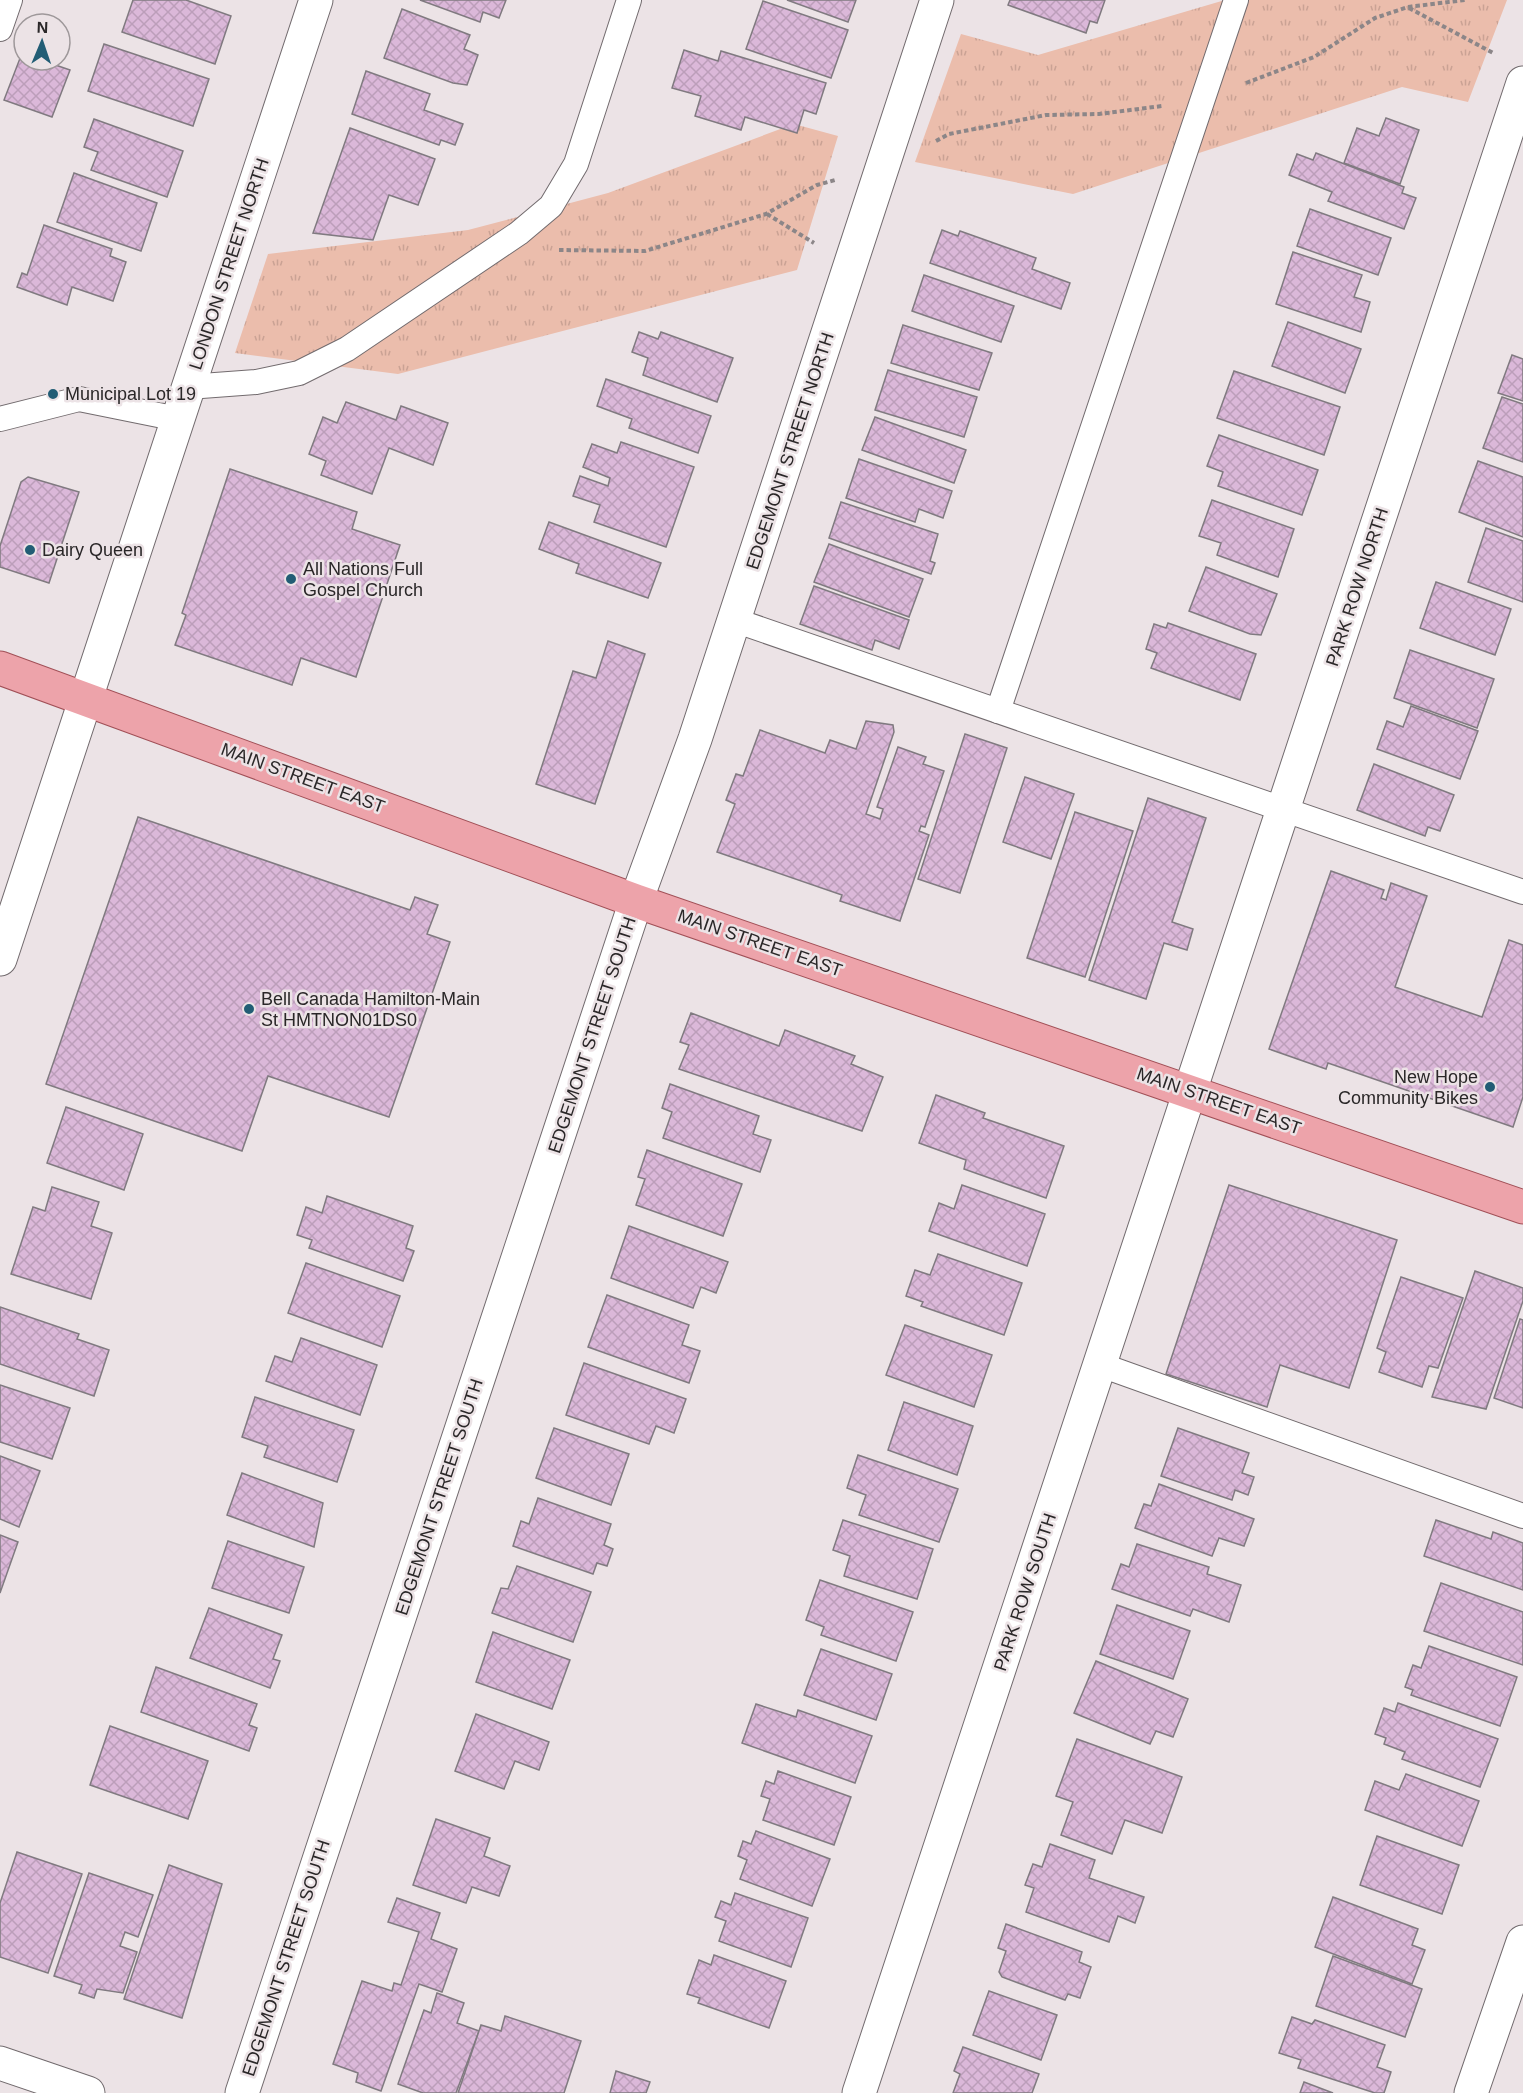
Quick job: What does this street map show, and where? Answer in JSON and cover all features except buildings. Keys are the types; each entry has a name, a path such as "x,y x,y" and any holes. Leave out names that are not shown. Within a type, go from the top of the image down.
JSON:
{"main road":[{"name":"MAIN STREET EAST","path":"0,668 636,901 1523,1207"}],"street":[{"name":"LONDON STREET NORTH","path":"0,959 316,0"},
{"name":"EDGEMONT STREET NORTH","path":"636,901 734,620 937,0"},
{"name":"PARK ROW NORTH","path":"1192,1091 1523,83"},
{"name":"EDGEMONT STREET SOUTH","path":"242,2093 636,901"},
{"name":"PARK ROW SOUTH","path":"859,2093 1192,1091"},
{"path":"1471,2093 1523,1942"},
{"path":"0,2063 88,2093"}],"lane":[{"path":"0,29 10,0"},
{"path":"188,387 256,382 299,373 347,349 519,233 551,206 576,164 629,0"},
{"path":"998,711 1236,0"},
{"path":"0,419 79,399 177,419"},
{"path":"734,620 1523,892"},
{"path":"1101,1365 1523,1516"}],"path":[{"path":"645,251 766,214 817,185 883,168 949,134 1046,115 1099,114 1201,101 1314,57 1375,18 1408,7 1465,0"},
{"path":"1408,7 1502,57"},
{"path":"766,214 851,265"}],"green space":[{"path":"1225,0 1507,0 1468,102 1402,87 1073,194 915,162 961,34 1038,55"},
{"path":"794,124 838,136 797,270 398,374 235,353 268,254 468,230 608,193"}],"place":[{"name":"Municipal Lot 19","path":"53,394"},
{"name":"Dairy Queen","path":"30,550"},
{"name":"All Nations Full Gospel Church","path":"291,579"},
{"name":"Bell Canada Hamilton-Main St HMTNON01DS0","path":"249,1009"},
{"name":"New Hope Community Bikes","path":"1490,1087"}]}
